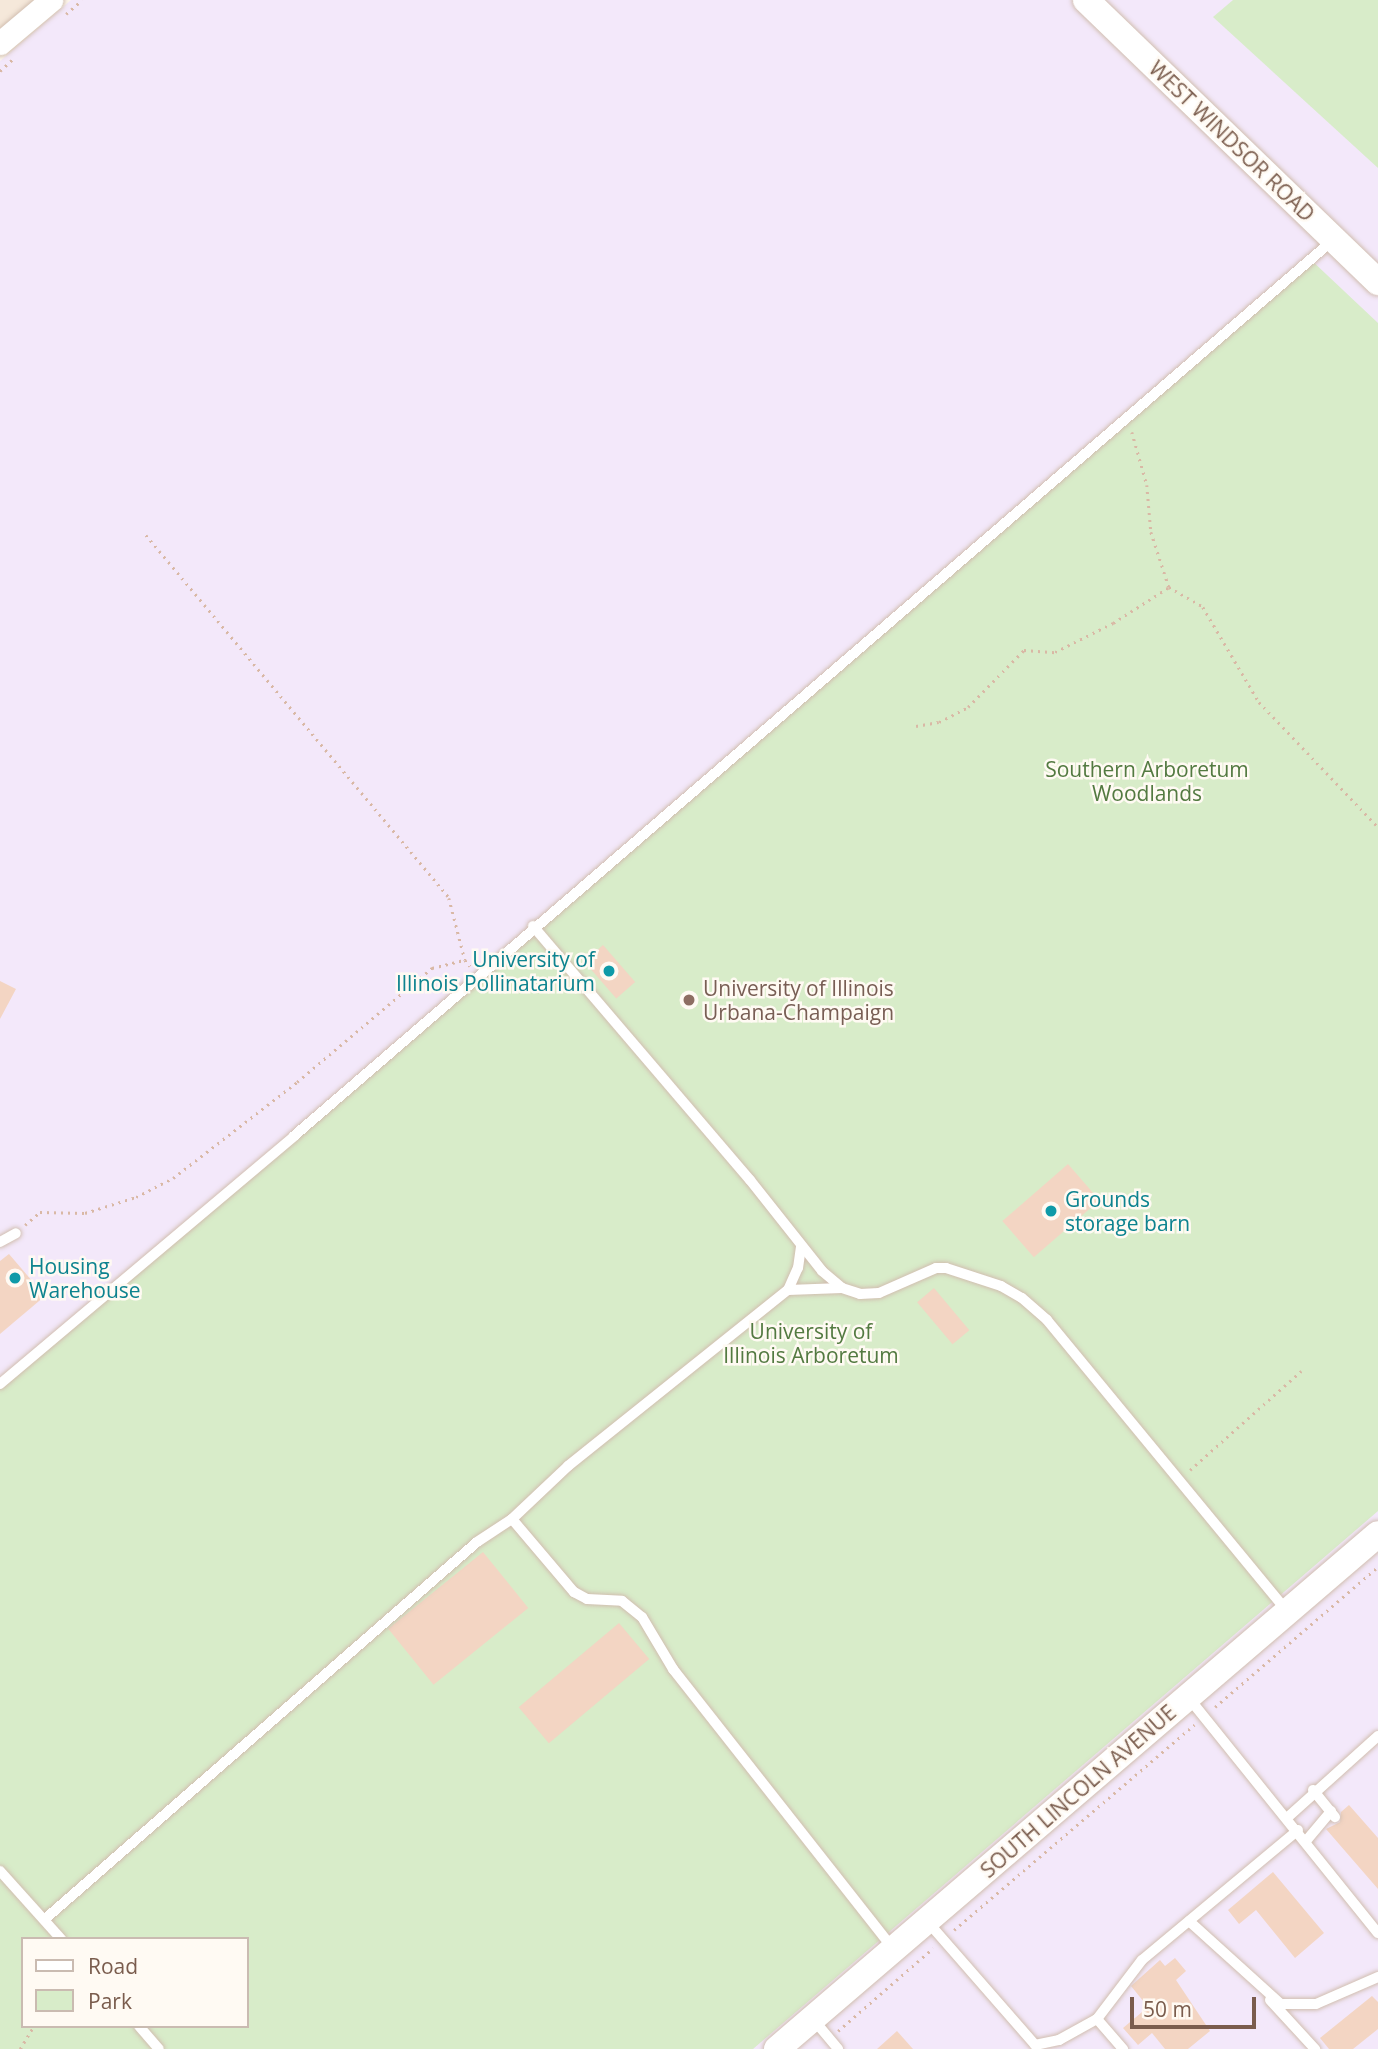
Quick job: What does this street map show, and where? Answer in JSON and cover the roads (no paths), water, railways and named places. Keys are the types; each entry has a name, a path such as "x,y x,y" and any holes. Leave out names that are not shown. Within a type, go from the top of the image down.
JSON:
{"main road":[{"name":"WEST WINDSOR ROAD","path":"1086,0 1378,282"},
{"name":"SOUTH LINCOLN AVENUE","path":"777,2049 821,2029 893,1949 935,1930 1196,1706 1287,1612 1378,1534"}],"street":[{"path":"0,43 51,0"}],"lane":[{"path":"0,1384 295,1136 476,975 1335,239"},
{"path":"533,926 751,1180 801,1246 842,1289"},
{"path":"0,1242 16,1233"},
{"path":"45,1919 477,1542 512,1519 568,1466 788,1290 799,1268 801,1246"},
{"path":"788,1290 842,1289 879,1293 936,1268 970,1274 1000,1286 1047,1320 1287,1612"},
{"path":"512,1519 574,1592 587,1599 622,1601 642,1617 673,1669 893,1949"},
{"path":"1196,1706 1378,1933"},
{"path":"1288,1818 1313,1790 1378,1736"},
{"path":"1306,1841 1333,1814 1313,1790"},
{"path":"935,1930 1031,2047 1060,2045 1097,2019 1142,1960 1298,1830"},
{"path":"0,1871 59,1937"},
{"path":"1189,1921 1280,2004 1316,2004 1378,1977"},
{"path":"1256,1984 1315,2049"},
{"path":"1097,2019 1123,2049"},
{"path":"141,2028 159,2049"},
{"path":"821,2029 838,2049"}],"place":[{"name":"University of Illinois Pollinatarium","path":"609,971"},
{"name":"University of Illinois Urbana-Champaign","path":"689,1000"},
{"name":"Grounds storage barn","path":"1051,1211"},
{"name":"Housing Warehouse","path":"15,1278"}],"park label":[{"name":"Southern Arboretum Woodlands","path":"1147,781"},
{"name":"University of Illinois Arboretum","path":"811,1343"}]}
